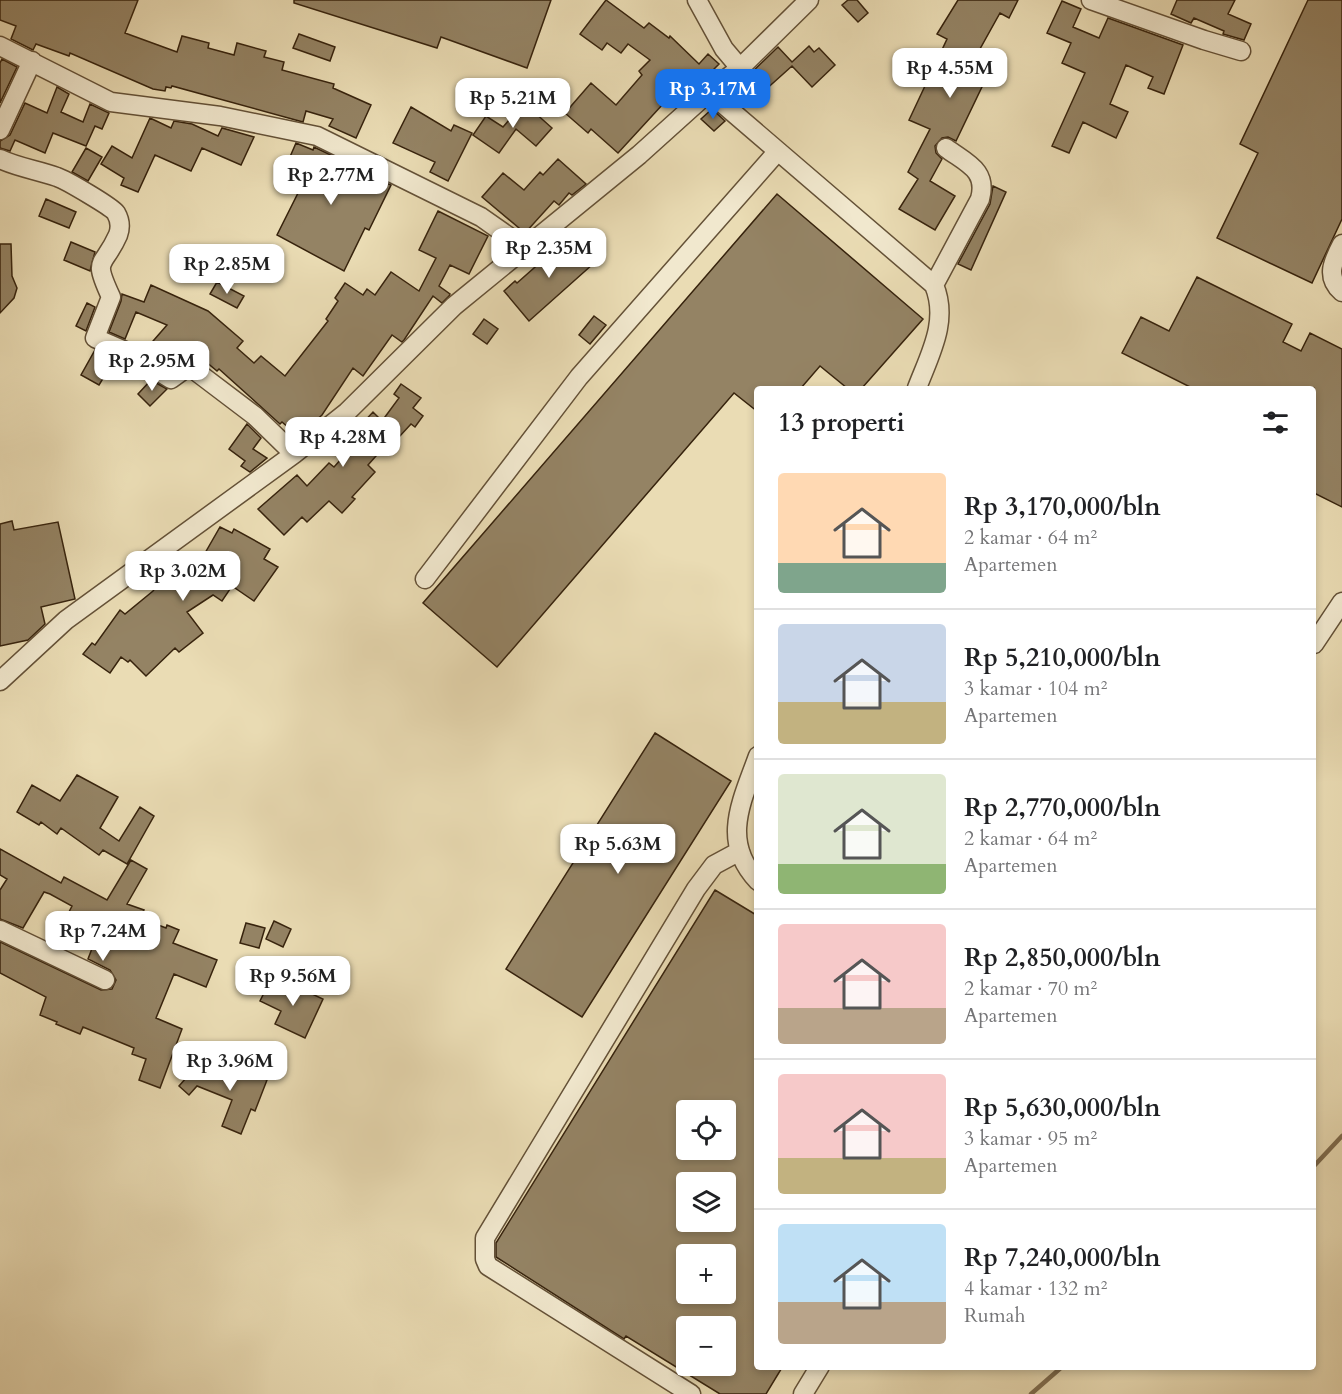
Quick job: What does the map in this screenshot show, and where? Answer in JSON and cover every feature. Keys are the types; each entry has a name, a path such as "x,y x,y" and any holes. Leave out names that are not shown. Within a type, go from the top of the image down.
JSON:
{"street":[{"path":"697,0 724,49 740,68"},
{"path":"0,681 66,620 294,454 347,412 454,306 639,155 709,92 740,68 809,0"},
{"path":"1091,0 1240,51"},
{"path":"0,45 111,102 124,106 220,116 317,136 481,217 525,248"},
{"path":"0,130 32,61"},
{"path":"709,92 934,285 941,301 941,319 917,386"},
{"path":"934,285 980,199 983,188 979,173 946,148"},
{"path":"425,579 579,377 777,152"},
{"path":"0,159 17,167 60,178 115,211 120,222 118,235 99,265 99,272 111,297 96,338 125,351 171,379 189,366 255,416 294,454"},
{"path":"1342,244 1333,261 1331,274 1334,285 1342,292"},
{"path":"1316,642 1342,602"},
{"path":"754,767 736,819 744,867 754,877"},
{"path":"691,1394 488,1266 485,1259 485,1238 696,889 714,865 740,851"},
{"path":"0,930 105,980"},
{"path":"803,1394 818,1370"}],"building":[{"path":"0,0 138,0 125,33 177,52 182,36 209,43 208,48 234,55 237,43 266,51 264,57 284,62 282,70 334,84 333,88 371,105 356,138 329,126 333,119 306,111 303,122 172,86 171,88 166,87 165,91 153,89 70,53 69,56 36,44 33,50 11,39 16,26 0,20"},
{"path":"294,0 551,0 527,68 441,37 437,48 294,3"},
{"path":"606,0 644,28 649,23 669,38 670,36 699,64 708,54 719,64 696,87 685,76 660,101 663,104 618,153 591,129 588,133 565,113 591,83 616,105 642,75 639,71 650,60 628,44 621,53 607,43 602,50 580,34"},
{"path":"848,0 857,0 868,13 858,22 842,5"},
{"path":"958,0 1018,0 1009,18 1000,13 975,58 992,66 956,141 948,137 942,138 935,146 936,153 942,159 930,181 955,196 935,230 899,209 918,179 908,172 930,129 909,120 947,39 937,34"},
{"path":"1177,0 1235,0 1228,14 1251,24 1244,40 1223,34 1224,31 1194,18 1191,23 1171,14"},
{"path":"1308,0 1342,0 1342,219 1312,283 1217,238 1258,153 1240,144"},
{"path":"1062,1 1081,9 1073,27 1099,38 1108,18 1183,45 1164,94 1148,88 1153,77 1126,65 1110,104 1128,112 1116,138 1083,122 1069,153 1052,146 1085,73 1062,63 1071,43 1047,33"},
{"path":"299,34 335,47 330,61 293,48"},
{"path":"809,46 814,52 819,48 835,65 812,87 792,66 763,92 748,76 778,47 792,62"},
{"path":"2,59 17,67 0,103 0,63"},
{"path":"57,87 69,94 61,112 83,122 90,104 109,113 102,129 95,126 86,146 53,133 45,153 15,140 10,151 0,148 0,141 10,135 25,103 47,113"},
{"path":"524,103 552,128 536,146 516,129 499,153 473,135 486,116 503,127"},
{"path":"411,107 451,131 454,125 472,133 448,181 430,172 435,162 393,143"},
{"path":"712,109 725,121 714,131 701,119"},
{"path":"150,118 171,128 174,121 192,124 218,136 222,128 254,137 241,165 202,148 191,171 155,155 138,192 121,185 124,178 101,164 112,146 132,158"},
{"path":"296,143 313,150 314,147 335,157 334,160 391,185 369,230 365,228 344,271 277,235 305,179 301,177 303,173 286,166"},
{"path":"86,148 102,157 88,181 72,172"},
{"path":"558,159 586,184 572,195 569,193 559,205 554,201 525,233 482,197 503,173 524,190 540,172 543,175"},
{"path":"993,186 1006,192 971,270 958,264 990,204"},
{"path":"777,194 923,319 864,386 845,386 820,366 803,386 754,386 754,409 734,393 497,667 423,603"},
{"path":"46,199 76,212 69,228 39,216"},
{"path":"438,211 488,236 469,274 450,265 439,286 450,294 449,296 442,303 433,296 404,340 402,342 392,335 363,376 353,368 322,415 298,436 282,422 280,424 219,369 217,371 194,352 181,358 168,348 159,359 147,348 167,325 136,312 125,339 109,332 122,294 144,302 151,285 208,311 243,341 237,348 254,363 261,356 285,376 328,321 326,319 338,301 335,298 345,283 363,295 367,289 375,295 391,272 419,291 436,258 419,250"},
{"path":"569,237 593,264 529,321 504,291 515,281 517,283"},
{"path":"71,242 95,252 90,271 64,260"},
{"path":"0,244 11,244 12,276 17,288 14,298 0,313"},
{"path":"1197,277 1292,324 1283,342 1301,351 1310,333 1342,349 1342,507 1316,494 1316,386 1188,386 1122,353 1141,317 1169,331"},
{"path":"217,282 244,296 237,308 210,294"},
{"path":"87,303 95,307 86,331 76,326"},
{"path":"594,316 606,325 590,344 579,335"},
{"path":"484,319 498,329 487,344 473,334"},
{"path":"95,350 117,360 111,374 107,372 99,385 81,375"},
{"path":"151,380 167,389 150,406 138,394"},
{"path":"401,384 421,398 413,408 423,416 415,427 411,424 387,450 384,447 368,465 375,472 352,497 355,499 342,513 329,501 307,522 302,517 284,535 258,509 297,475 307,486 329,463 334,467 352,447 346,441 373,412 382,421 399,398 394,394"},
{"path":"247,424 261,438 253,449 267,458 250,472 241,466 245,461 229,449"},
{"path":"12,521 14,530 58,522 75,599 41,607 45,624 28,640 0,646 0,524"},
{"path":"220,527 232,533 234,529 270,549 264,559 278,567 254,601 232,586 222,601 213,595 187,612 203,633 179,652 175,648 146,676 130,660 128,662 121,657 110,673 83,654 92,643 95,645 120,610 125,614 153,591 156,587 153,583 161,577 174,558 179,562 185,552 201,560"},
{"path":"655,733 731,781 582,1017 506,969"},
{"path":"77,775 118,797 100,828 119,841 140,807 154,816 127,864 103,850 99,855 61,828 57,834 41,822 39,825 17,812 32,785 60,801"},
{"path":"0,849 61,883 64,877 107,900 131,860 147,869 127,904 144,910 140,918 166,928 167,925 179,930 173,943 217,960 206,987 174,974 156,1018 182,1029 160,1088 139,1080 146,1059 132,1054 134,1048 83,1027 80,1034 56,1024 57,1022 40,1015 46,997 0,973 0,942 101,990 112,989 116,980 110,970 88,959 93,946 71,938 65,949 53,943 72,906 50,894 44,892 23,928 0,919 0,890 7,879 0,875"},
{"path":"715,890 754,914 754,1370 781,1370 766,1394 720,1394 691,1376 736,1376 736,1316 676,1316 676,1367 626,1336 624,1339 496,1257 496,1243"},
{"path":"274,921 291,929 283,947 266,939"},
{"path":"246,923 265,928 259,948 240,943"},
{"path":"270,981 291,991 293,985 323,999 305,1038 275,1024 281,1011 260,1001"},
{"path":"212,1062 245,1075 247,1072 267,1080 255,1111 251,1109 241,1134 222,1126 232,1100 197,1086 189,1095 179,1086 195,1068 206,1078"}],"waterway":[{"path":"1316,1164 1342,1136"},
{"path":"1031,1394 1058,1370"}]}
